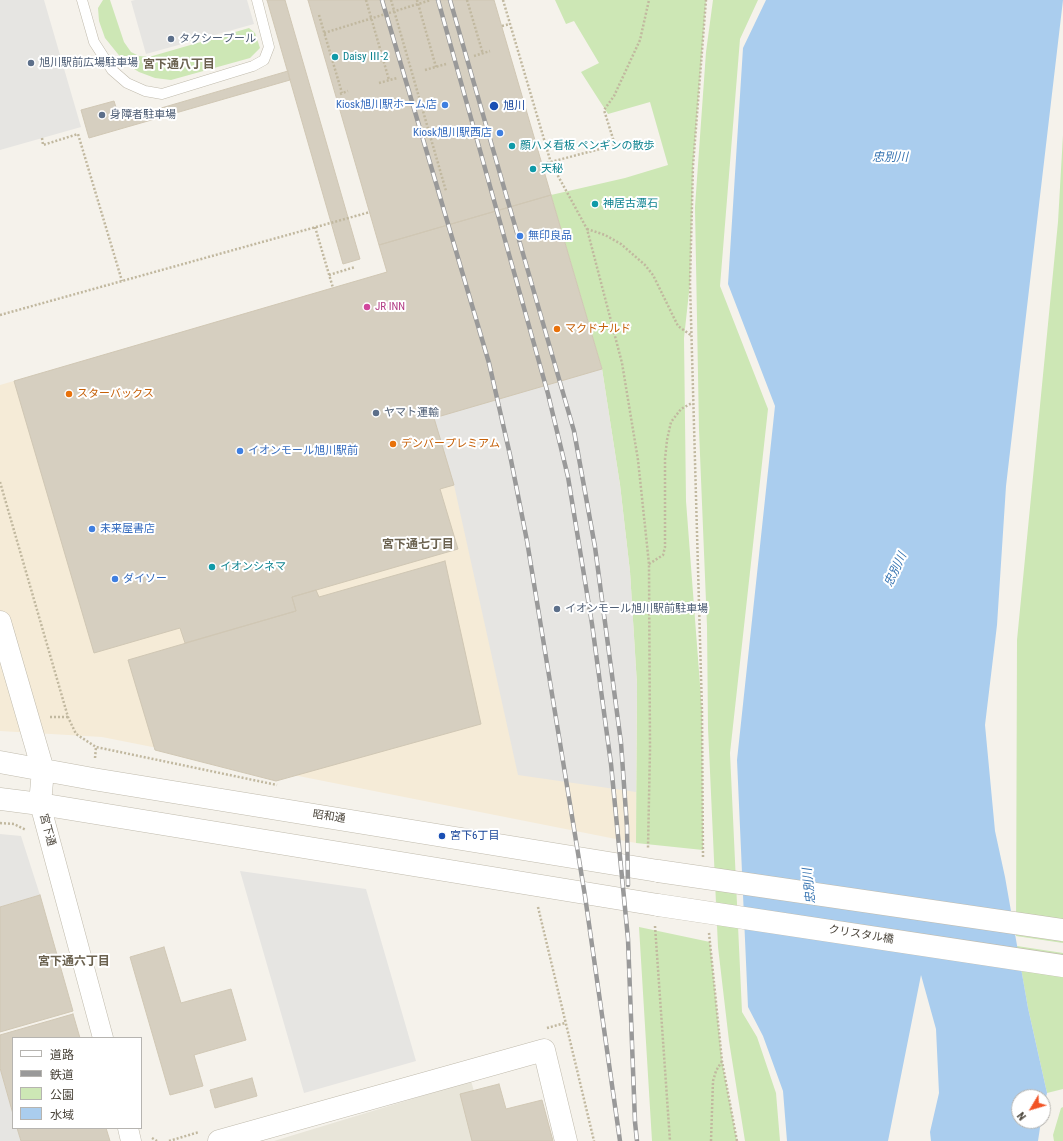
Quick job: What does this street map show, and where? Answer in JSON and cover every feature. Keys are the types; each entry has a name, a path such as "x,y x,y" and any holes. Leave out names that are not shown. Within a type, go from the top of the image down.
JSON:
{"street":[{"name":"宮下通","path":"0,622 43,770 40,804 103,1037"},
{"name":"昭和通","path":"0,762 43,770 653,861"},
{"path":"0,799 40,804 656,912"},
{"path":"653,861 1063,930"},
{"name":"クリスタル橋","path":"656,912 1063,966"},
{"path":"219,1141 544,1050 566,1141"},
{"path":"128,1129 131,1141"}],"lane":[{"path":"83,1 94,42 112,70 127,83 145,91 162,94 253,66 264,60 268,54 269,47 257,0"}],"path":[{"path":"366,0 389,80"},
{"path":"391,0 446,191"},
{"path":"417,0 436,67"},
{"path":"324,33 431,0"},
{"path":"467,0 483,54"},
{"path":"503,0 552,163 587,229 622,363 638,460 649,564 653,861"},
{"path":"543,164 552,163 615,145 604,110 614,96 640,40 649,0"},
{"path":"704,865 702,711 692,403 690,283 693,166 706,0"},
{"path":"319,15 341,94 348,92"},
{"path":"502,26 510,24"},
{"path":"474,56 490,52"},
{"path":"425,70 446,64"},
{"path":"379,83 397,78"},
{"path":"42,138 43,145 78,134 122,281"},
{"path":"0,315 370,212"},
{"path":"316,227 332,288"},
{"path":"587,229 605,235 637,256 653,276 678,326 692,336"},
{"path":"329,275 355,267"},
{"path":"649,564 662,555 665,547 665,459 671,422 681,409 692,403"},
{"path":"0,482 68,718 76,734 96,747 282,786"},
{"path":"0,823 14,824 30,832"},
{"path":"536,903 594,1141"},
{"path":"656,912 670,1141"},
{"path":"709,926 722,1061 736,1141"},
{"path":"711,1141 713,1081 716,1070 722,1061"}],"shaded area":[{"name":"旭川駅前広場駐車場","path":"0,0 44,0 81,127 0,150"},
{"name":"タクシープール","path":"247,0 254,24 146,54 131,1"},
{"path":"551,195 602,369 620,485 630,572 637,685 636,843 102,737 0,731 0,385 387,272 379,245"},
{"name":"イオンモール旭川駅前駐車場","path":"602,369 620,485 630,572 637,685 636,792 518,775 454,485 434,418"},
{"path":"0,834 21,836 40,895 0,907"},
{"path":"240,871 366,889 416,1061 304,1093"},
{"path":"0,1068 12,1110 12,1129 17,1129 21,1141 0,1141"},
{"path":"471,1081 489,1141 274,1141"}],"green space":[{"path":"103,0 110,0 124,42 131,52 139,56 149,57 249,28 255,33 260,48 250,58 171,80 155,78 139,72 126,64 105,38 99,21 98,8"},
{"path":"555,0 706,0 693,166 690,283 684,338 686,501 702,711 703,850 636,843 637,685 630,572 620,485 602,369 551,195 625,178 668,165 650,102 608,114 581,72 599,63 574,21 566,24"},
{"path":"713,0 758,0 740,39 720,286 768,409 730,753 742,1012 757,1037 776,1093 780,1141 745,1141 729,1041 718,947 708,728 707,626 699,430 695,207 706,52"},
{"path":"1063,135 1063,943 1016,936 1017,640 1058,222"},
{"path":"639,927 710,942 722,1061 737,1141 652,1141"},
{"path":"1017,946 1063,953 1063,1089 1051,1092 1051,1089 1046,1089 1028,1008"},
{"path":"1063,1107 1063,1141 1054,1141 1053,1135 1061,1108"}],"water":[{"name":"忠別川","path":"766,0 1063,0 1006,486 997,625 985,725 995,831 1005,877 1028,1008 1046,1089 1011,1089 1011,1129 1040,1129 1038,1141 931,1141 930,1132 939,1093 936,1029 921,975 888,1141 787,1141 783,1091 763,1036 748,1007 737,760 775,406 728,284 743,48"}],"building":[{"path":"267,0 285,0 360,259 343,264"},
{"name":"旭川","path":"308,0 494,0 551,195 379,245"},
{"path":"288,71 290,80 89,138 81,110 114,101 120,120"},
{"name":"イオンモール旭川駅前","path":"551,195 602,369 434,418 454,485 440,489 458,549 292,597 296,611 185,643 180,628 94,653 14,381 387,272 379,245"},
{"path":"445,561 481,724 276,781 155,750 128,660 296,611 292,597 316,590 319,597"},
{"path":"40,895 73,1011 0,1032 0,907"},
{"path":"164,947 181,1003 231,989 246,1040 194,1055 203,1086 170,1095 130,957"},
{"path":"73,1014 80,1037 12,1037 12,1110 0,1068 0,1035"},
{"path":"252,1078 257,1096 215,1108 210,1090"},
{"path":"499,1084 506,1109 542,1100 553,1141 472,1141 460,1094"},
{"path":"17,1129 106,1129 110,1141 21,1141"}],"railway":[{"path":"382,0 489,363 510,455 527,541 585,896 620,1141"},
{"path":"438,0 548,394 568,477 592,624 611,764 628,939 637,1141"},
{"path":"450,0 574,431 595,547 621,743 627,827 628,885"}],"place":[{"name":"タクシープール","path":"171,39"},
{"name":"Daisy Ⅲ-2","path":"335,57"},
{"name":"旭川駅前広場駐車場","path":"31,63"},
{"name":"Kiosk旭川駅ホーム店","path":"445,105"},
{"name":"旭川","path":"494,106"},
{"name":"身障者駐車場","path":"102,115"},
{"name":"Kiosk旭川駅西店","path":"500,133"},
{"name":"顔ハメ看板 ペンギンの散歩","path":"512,146"},
{"name":"天秘","path":"533,169"},
{"name":"神居古潭石","path":"595,204"},
{"name":"無印良品","path":"520,236"},
{"name":"JR INN","path":"367,307"},
{"name":"マクドナルド","path":"557,329"},
{"name":"スターバックス","path":"69,394"},
{"name":"ヤマト運輸","path":"376,413"},
{"name":"デンバープレミアム","path":"393,444"},
{"name":"イオンモール旭川駅前","path":"240,451"},
{"name":"未来屋書店","path":"92,529"},
{"name":"イオンシネマ","path":"212,567"},
{"name":"ダイソー","path":"115,579"},
{"name":"イオンモール旭川駅前駐車場","path":"557,609"},
{"name":"宮下6丁目","path":"442,836"}],"district":[{"name":"宮下通八丁目","path":"179,65"},
{"name":"宮下通七丁目","path":"418,545"},
{"name":"宮下通六丁目","path":"74,962"}]}
